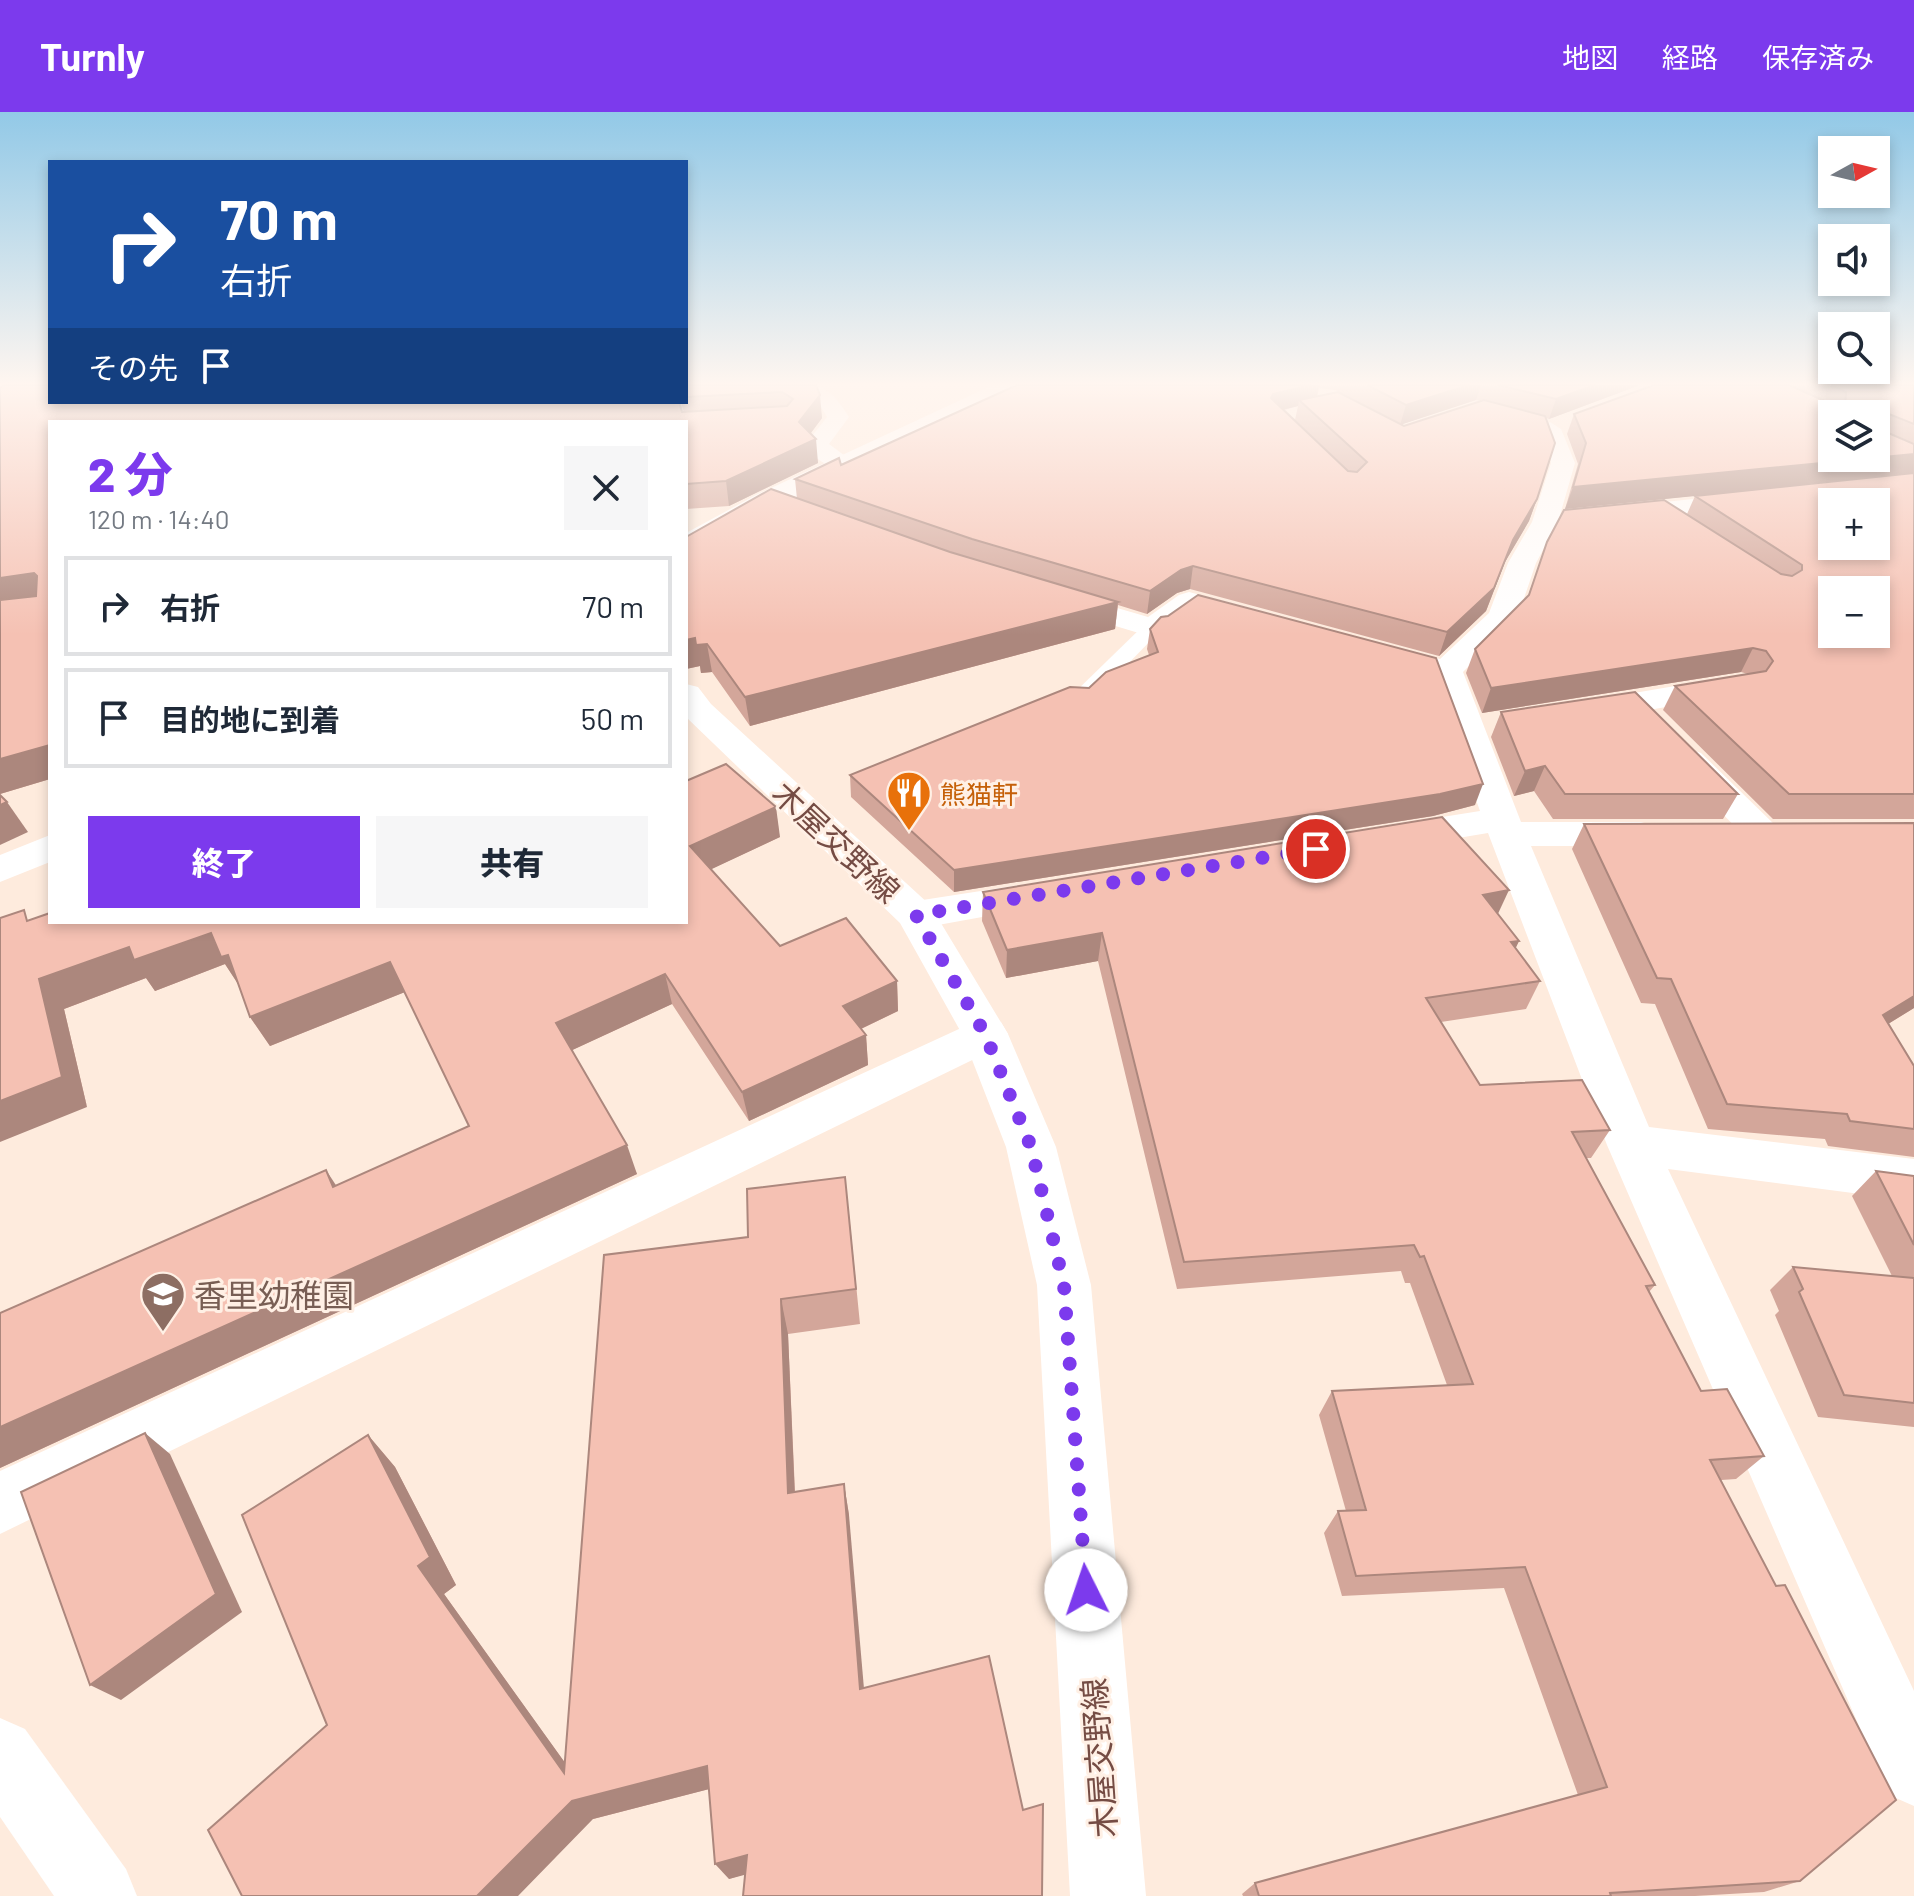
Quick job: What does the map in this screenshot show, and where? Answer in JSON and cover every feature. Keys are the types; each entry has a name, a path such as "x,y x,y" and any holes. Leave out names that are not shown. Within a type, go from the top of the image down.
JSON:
{"street":[{"path":"688,541 765,500 835,468"},
{"path":"1563,468 1568,520"},
{"path":"1446,670 1503,616 1522,563 1568,520 1778,498"},
{"path":"765,500 795,511"},
{"path":"1034,593 1152,628 1189,601 1280,625"},
{"path":"1386,654 1446,670 1481,726 1504,826 1632,1145 1914,1770"},
{"path":"1558,715 1741,685"},
{"name":"木屋交野線","path":"688,697 699,711 916,915 985,1034 1031,1147 1064,1285 1108,1896"},
{"path":"1362,842 1504,826 1778,834 1634,704"},
{"path":"0,870 48,848"},
{"path":"916,915 1070,890"},
{"path":"0,1503 985,1034"},
{"path":"1632,1145 1914,1180"},
{"path":"0,1754 99,1896"}],"lane":[{"path":"1657,511 1681,526"},
{"path":"1079,701 1152,628"}],"building":[{"path":"0,468 48,468 48,746 0,759 0,600 36,596 37,576 34,573 0,578"},
{"path":"688,468 753,468 726,481 688,484"},
{"path":"818,468 1345,468 1357,472 1361,468 1547,468 1537,499 1513,540 1494,588 1447,632 1193,566 1181,570 1150,591 972,539 795,479"},
{"path":"1579,468 1767,468 1573,487"},
{"path":"1914,473 1914,794 1789,794 1675,686 1766,671 1773,661 1766,651 1753,648 1491,688 1475,649 1529,595 1547,542 1564,510 1664,500 1781,574 1792,576 1802,570 1802,565 1695,496"},
{"path":"771,489 950,552 1118,602 745,697 707,644 696,645 695,638 688,640 688,536"},
{"path":"1198,595 1436,658 1483,784 1440,794 954,870 850,775 1070,687 1089,688 1106,672 1158,652 1150,629 1161,617 1168,616"},
{"path":"1635,692 1738,794 1565,794 1545,766 1525,771 1501,712"},
{"path":"726,764 776,807 690,846 780,946 846,918 897,981 843,1006 866,1035 742,1092 665,974 556,1023 627,1145 0,1427 0,1313 326,1170 333,1187 469,1126 390,962 250,1017 228,955 221,957 211,933 134,960 129,947 39,979 62,1077 0,1101 0,918 24,910 27,921 48,914 48,924 688,924 688,780"},
{"path":"1442,817 1509,890 1483,895 1519,941 1511,942 1540,981 1426,998 1480,1085 1582,1080 1610,1130 1572,1132 1655,1285 1646,1286 1701,1391 1727,1389 1764,1456 1710,1460 1776,1586 1785,1585 1896,1800 1800,1881 1610,1893 1611,1896 1259,1896 1255,1883 1607,1787 1525,1567 1356,1576 1338,1511 1366,1510 1332,1391 1473,1384 1424,1256 1420,1257 1414,1245 1184,1262 1102,933 1007,950 983,892"},
{"path":"1914,823 1914,996 1883,1015 1914,1066 1914,1129 1850,1121 1847,1114 1727,1104 1671,979 1657,978 1584,824"},
{"path":"1876,1171 1914,1176 1914,1245"},
{"path":"845,1177 856,1289 781,1299 788,1493 844,1484 860,1689 989,1656 1023,1810 1043,1804 1042,1896 743,1896 747,1855 715,1864 707,1766 572,1801 477,1896 242,1896 208,1830 327,1725 242,1515 368,1435 430,1557 418,1566 564,1773 604,1255 748,1237 747,1189"},
{"path":"1793,1267 1914,1278 1914,1403 1844,1395 1799,1292 1803,1289"},
{"path":"145,1433 216,1594 90,1685 21,1492"}],"place":[{"name":"熊猫軒","path":"909,832"},
{"name":"香里幼稚園","path":"163,1333"}],"route":[{"path":"1086,1590 1064,1285 1031,1147 985,1034 916,915 1316,849"}]}
